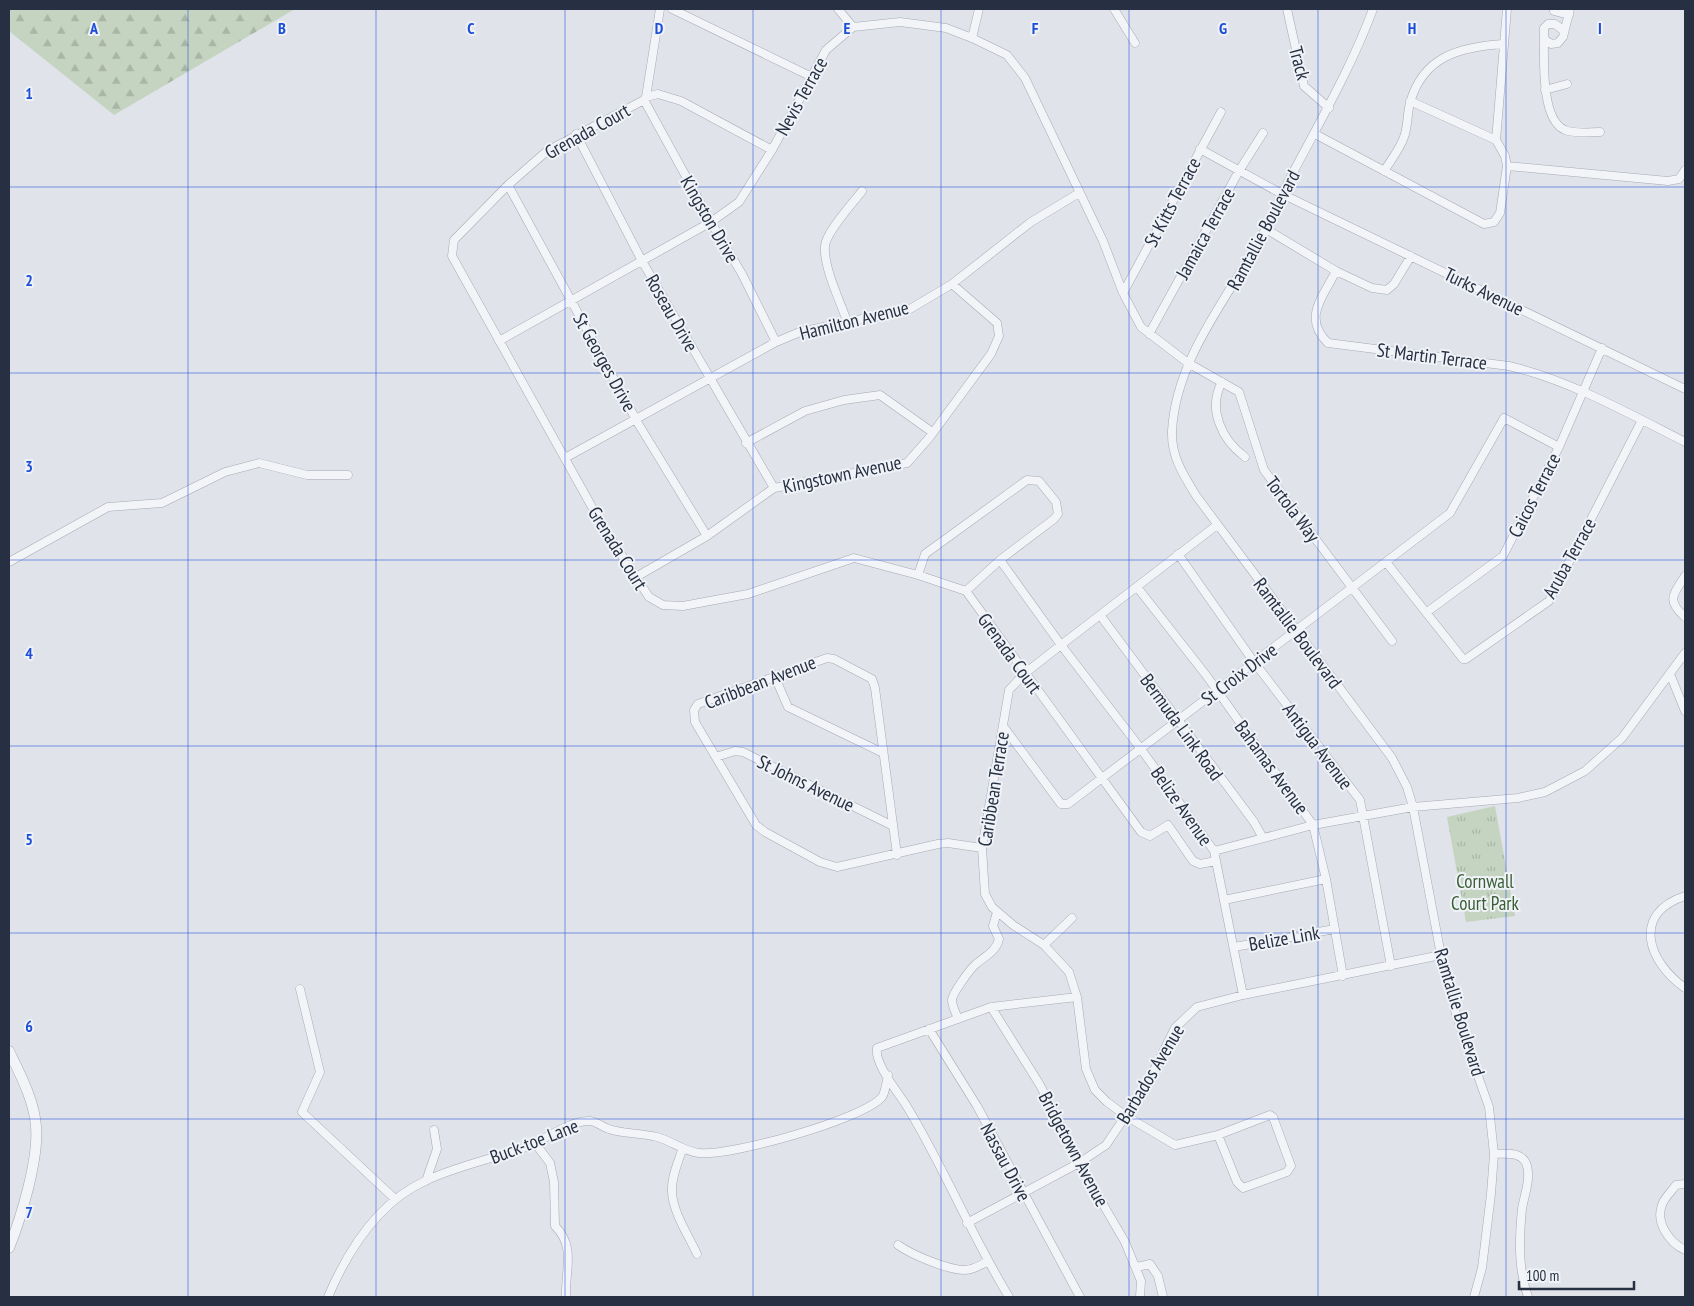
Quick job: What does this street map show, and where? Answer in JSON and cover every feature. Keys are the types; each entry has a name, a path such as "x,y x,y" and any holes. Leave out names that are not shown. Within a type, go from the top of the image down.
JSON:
{"street":[{"name":"Grenada Court","path":"645,99 660,9"},
{"path":"672,9 810,76"},
{"path":"838,9 854,28 900,22 946,28 1008,55 1025,78 1103,242 1123,293 1141,328 1188,362"},
{"path":"972,38 979,9"},
{"path":"1114,9 1135,43"},
{"name":"Track","path":"1287,9 1304,86 1330,108"},
{"name":"Ramtallie Boulevard","path":"1373,9 1363,36 1330,108 1282,194 1266,229 1188,362 1179,388 1172,432 1176,462 1217,525 1392,758 1407,787 1441,955 1456,1014 1489,1107 1494,1154 1482,1268 1474,1297"},
{"path":"1315,134 1484,224 1494,222 1500,212 1507,166 1505,156 1496,140 1507,9"},
{"path":"1544,39 1551,44 1558,43 1563,37 1569,12 1554,11 1554,9"},
{"path":"1564,31 1555,24 1548,24 1544,28 1545,90 1549,108 1558,123 1565,130 1600,132"},
{"name":"Nevis Terrace","path":"499,341 711,222 739,202 772,150 810,76 826,50 854,28"},
{"path":"1384,171 1405,136 1410,101 1426,71 1445,55 1503,44"},
{"path":"1545,90 1567,84"},
{"name":"Grenada Court","path":"772,150 681,101 658,94 576,134 547,151 508,185 454,240 452,256 602,525 649,597 664,605 684,606 748,594 854,558 966,590 1024,674 1147,836 1168,825 1193,861 1200,864 1216,861"},
{"name":"Kingston Drive","path":"645,99 711,222 742,274 776,342"},
{"path":"1410,101 1496,140"},
{"name":"St Kitts Terrace","path":"1123,293 1221,112"},
{"name":"Roseau Drive","path":"576,134 642,261 708,379 774,488"},
{"name":"Jamaica Terrace","path":"1149,334 1239,170 1263,134"},
{"name":"Turks Avenue","path":"1200,149 1282,194 1685,389"},
{"path":"1507,166 1668,181 1679,179 1685,170"},
{"name":"St Georges Drive","path":"508,185 636,418 707,536"},
{"path":"847,321 827,265 825,245 830,235 862,191"},
{"name":"Hamilton Avenue","path":"564,458 776,342 800,332 847,321 910,310 952,284 1031,222 1079,194"},
{"path":"1266,229 1336,271 1372,288 1387,290 1394,284 1411,256"},
{"name":"St Martin Terrace","path":"1336,271 1315,310 1317,333 1328,343 1509,366 1532,372 1642,420 1685,442"},
{"name":"Kingstown Avenue","path":"636,577 707,536 774,488 907,463 991,354 999,336 997,323 952,284"},
{"name":"Caicos Terrace","path":"1427,612 1503,556 1559,447 1602,348"},
{"name":"Tortola Way","path":"1188,362 1239,392 1264,470 1392,641"},
{"path":"1222,382 1216,412 1226,440 1245,457"},
{"path":"746,443 805,411 844,400 880,395 932,432"},
{"name":"St Croix Drive","path":"1003,726 1061,804 1068,804 1450,513 1504,418 1559,447"},
{"name":"Aruba Terrace","path":"1386,562 1464,659 1549,601 1642,420"},
{"path":"9,562 108,507 162,503 225,472 259,463 307,476 348,475"},
{"path":"918,575 925,554 1027,480 1039,480 1056,502 1058,514 966,590"},
{"name":"Caribbean Terrace","path":"1217,525 1060,645 1024,674 1009,690 982,848 985,894 997,912 1044,945 1069,972 1077,997 1089,1077 1095,1090 1126,1116 1175,1145 1218,1135 1270,1115 1273,1117 1291,1166 1290,1169 1288,1172 1242,1188 1237,1182 1218,1135"},
{"name":"Antigua Avenue","path":"1178,554 1254,662 1360,800 1391,966"},
{"name":"Belize Avenue","path":"1000,560 1060,645 1141,749 1214,852 1243,995"},
{"path":"1685,576 1674,594 1673,602 1676,609 1685,617"},
{"name":"Bahamas Avenue","path":"1137,587 1217,691 1314,825 1326,879 1343,976"},
{"name":"Bermuda Link Road","path":"1100,616 1263,838"},
{"path":"1214,852 1314,825 1412,807 1518,798 1545,792 1585,771 1622,738 1685,653"},
{"name":"Caribbean Avenue","path":"897,854 872,679 834,659 826,658 774,675 698,704 694,710 695,722 756,825 765,832 820,862 836,867 897,854 948,843 982,848"},
{"path":"1670,674 1685,712"},
{"path":"774,675 788,707 883,753"},
{"name":"St Johns Avenue","path":"716,757 735,751 744,752 894,826"},
{"path":"1224,900 1326,879"},
{"path":"1685,896 1660,910 1652,921 1650,936 1654,952 1662,968 1685,988"},
{"path":"958,1019 952,1002 952,993 974,966 991,954 998,943 1000,939 993,926 997,912"},
{"path":"1044,945 1072,918"},
{"name":"Belize Link","path":"1234,947 1335,929"},
{"name":"Barbados Avenue","path":"967,1224 1079,1163 1106,1146 1162,1056 1175,1028 1197,1007 1243,995 1441,955"},
{"path":"300,989 320,1072 302,1112 395,1200"},
{"path":"1009,1297 987,1262 918,1126 876,1054 877,1048 882,1044 991,1007 1077,997"},
{"name":"Bridgetown Avenue","path":"991,1007 1040,1085 1079,1163 1125,1242 1142,1281 1140,1297"},
{"name":"Nassau Drive","path":"929,1029 977,1106 1080,1297"},
{"path":"9,1051 23,1080 32,1109 37,1138 26,1189 9,1248"},
{"name":"Buck-toe Lane","path":"328,1297 354,1246 374,1219 395,1200 426,1181 535,1143 573,1125 588,1121 594,1121 608,1129 668,1140 682,1150 700,1153 737,1150 836,1121 882,1097 888,1075"},
{"path":"426,1181 437,1149 434,1130"},
{"path":"535,1143 550,1163 554,1182 554,1226 562,1234 569,1248 566,1260 566,1297"},
{"path":"682,1150 674,1174 672,1192 674,1203 697,1254"},
{"path":"1494,1154 1514,1154 1520,1156 1526,1164 1527,1175 1522,1210 1520,1262 1522,1278 1528,1297"},
{"path":"1685,1184 1676,1185 1662,1204 1660,1222 1674,1245 1685,1250"},
{"path":"898,1245 908,1252 958,1269 973,1268 987,1262"},
{"path":"1137,1267 1150,1264 1158,1276 1163,1297"}],"green space":[{"path":"9,9 295,9 114,115 9,31"},
{"name":"Cornwall Court Park","path":"1495,806 1515,916 1466,922 1447,817"}]}
